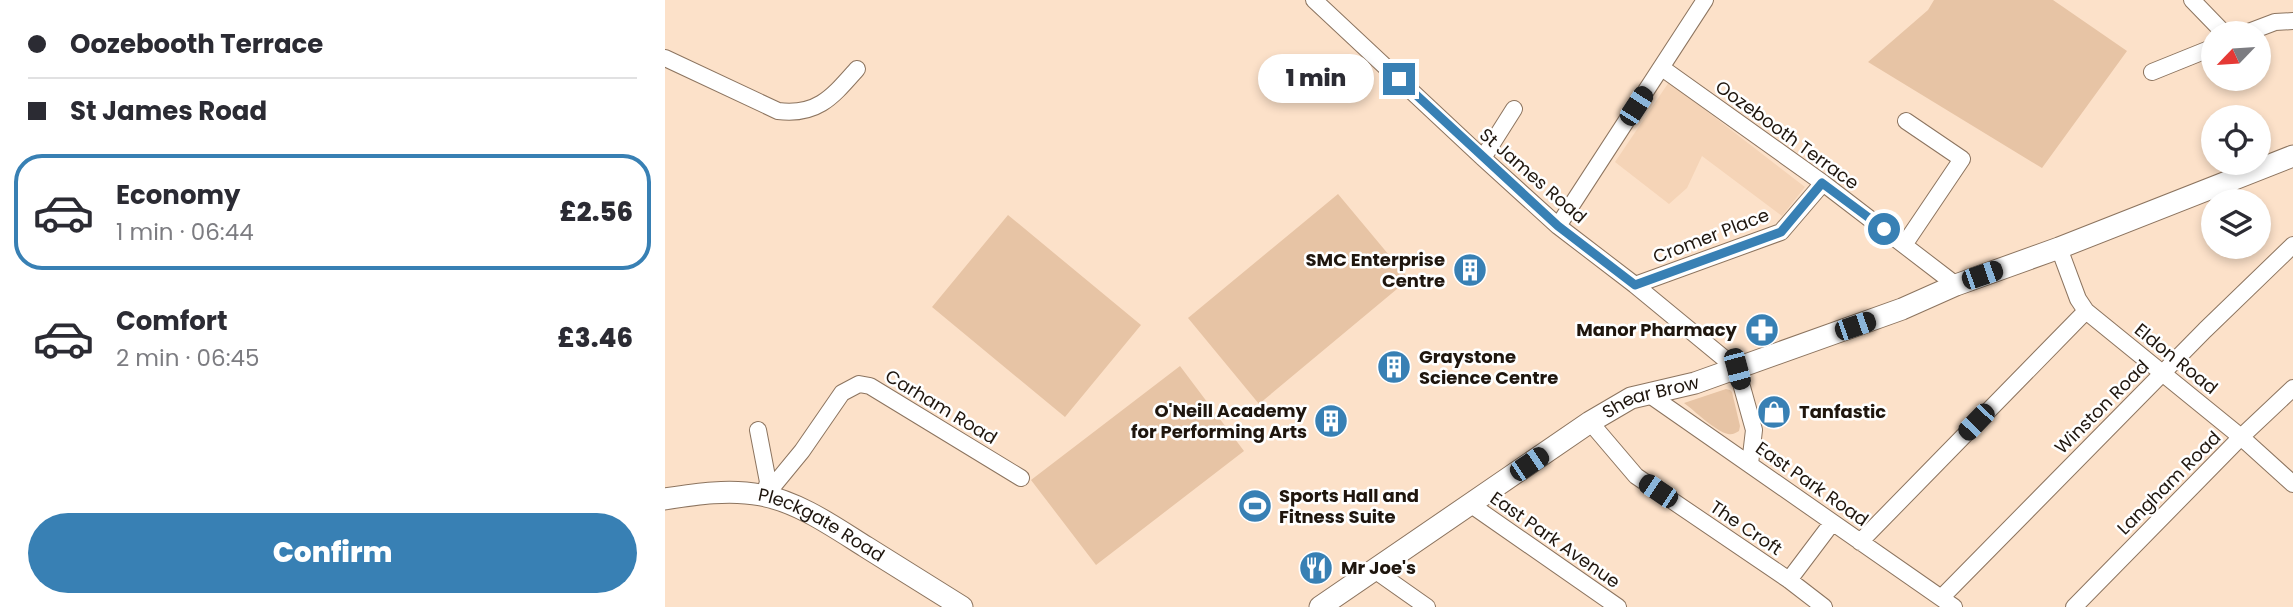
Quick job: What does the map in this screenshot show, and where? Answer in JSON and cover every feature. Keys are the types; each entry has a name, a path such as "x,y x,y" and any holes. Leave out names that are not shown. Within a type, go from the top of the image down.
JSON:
{"main road":[{"name":"Shear Brow","path":"1320,607 1616,405 1647,393 1695,383 1737,369 1902,309 1956,285 2059,248 2293,156"},
{"name":"Pleckgate Road","path":"665,499 731,492 764,496 793,506 830,524 962,607"}],"street":[{"name":"St James Road","path":"1314,0 1558,226 1737,369"},
{"path":"1558,226 1705,0"},
{"path":"2192,0 2212,21"},
{"path":"2271,24 2293,21"},
{"path":"2152,72 2201,52"},
{"path":"665,58 778,111 795,113 809,110 833,96 857,69"},
{"name":"Oozebooth Terrace","path":"1662,68 1822,183 1956,285"},
{"path":"1483,158 1514,108"},
{"path":"1904,245 1962,159 1906,121"},
{"name":"Cromer Place","path":"1635,285 1781,232 1822,183"},
{"name":"Winston Road","path":"1948,603 2163,373 2293,245"},
{"name":"Eldon Road","path":"2059,248 2078,299 2086,311 2242,437 2293,484"},
{"path":"1860,542 2086,311"},
{"path":"1737,369 1754,430 1750,464"},
{"name":"Carham Road","path":"764,496 802,451 835,401 850,387 859,384 870,386 1021,478"},
{"name":"Langham Road","path":"2074,607 2293,388"},
{"name":"East Park Road","path":"1647,393 1948,603"},
{"name":"The Croft","path":"1590,422 1636,476 1789,580 1824,607"},
{"path":"758,430 768,482 764,496"},
{"name":"East Park Avenue","path":"1470,504 1618,607"},
{"path":"1789,580 1832,523"},
{"path":"1373,569 1427,607"}],"shaded area":[{"path":"1934,0 2053,0 2127,51 2042,168 1868,62 1928,10"},
{"path":"1669,82 1805,187 1782,216 1702,156 1687,188 1669,204 1615,162"},
{"path":"1338,194 1409,279 1259,404 1188,318"},
{"path":"1008,215 1141,325 1065,417 932,307"},
{"path":"1180,366 1244,451 1096,565 1031,480"},
{"path":"1726,389 1732,392 1740,426 1739,431 1731,434 1717,429 1684,403"}],"place":[{"name":"SMC Enterprise Centre","path":"1470,270"},
{"name":"Manor Pharmacy","path":"1762,330"},
{"name":"Graystone Science Centre","path":"1394,367"},
{"name":"Tanfastic","path":"1774,412"},
{"name":"O'Neill Academy for Performing Arts","path":"1331,421"},
{"name":"Sports Hall and Fitness Suite","path":"1255,506"},
{"name":"Mr Joe's","path":"1316,568"}],"route":[{"path":"1399,79 1558,226 1635,285 1781,232 1822,183 1884,229"}]}
